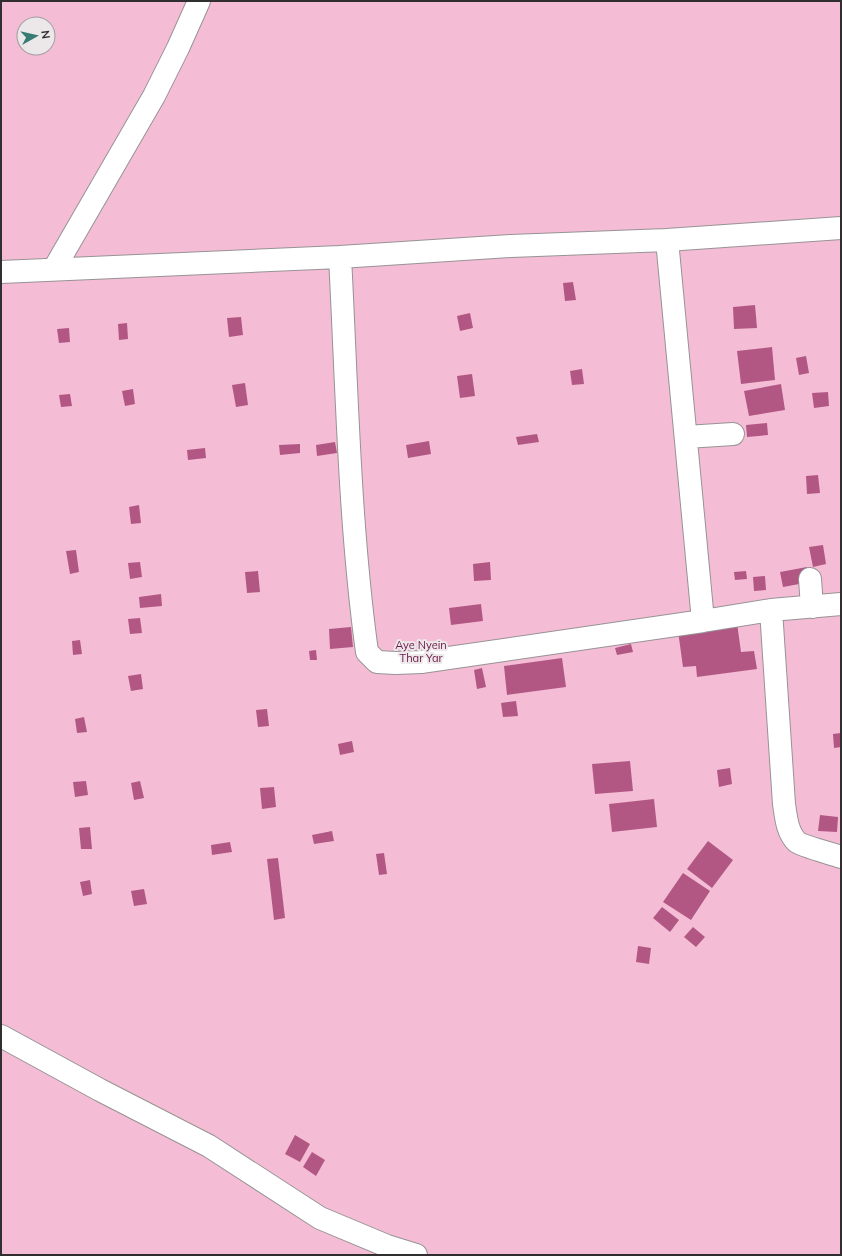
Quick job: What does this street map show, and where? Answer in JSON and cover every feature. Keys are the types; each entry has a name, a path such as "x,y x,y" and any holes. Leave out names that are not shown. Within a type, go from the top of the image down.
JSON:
{"street":[{"path":"54,269 154,96 199,1"},
{"path":"1,272 340,257 511,246 667,240 841,228"},
{"path":"667,240 703,621"},
{"path":"340,257 357,570 367,652 377,662 421,662 771,610 841,604"},
{"path":"686,437 733,434"},
{"path":"810,579 812,607"},
{"path":"771,610 784,804 790,833 798,843 841,857"},
{"path":"1,1036 100,1090 209,1146 320,1218 387,1246 416,1255"}],"green space":[{"name":"Aye Nyein Thar Yar","path":"1,1 841,1 841,1255 1,1255"}],"building":[{"path":"573,282 576,300 565,301 563,283"},
{"path":"755,305 757,328 734,329 733,307"},
{"path":"470,313 473,328 460,331 457,316"},
{"path":"241,317 243,335 229,337 227,318"},
{"path":"127,323 128,339 119,340 118,324"},
{"path":"69,328 70,342 59,343 57,329"},
{"path":"772,347 775,380 741,384 737,351"},
{"path":"806,356 809,373 799,375 796,358"},
{"path":"582,369 584,384 572,385 570,371"},
{"path":"472,374 475,396 460,398 457,376"},
{"path":"245,383 248,405 236,407 232,385"},
{"path":"781,384 785,410 749,416 744,391"},
{"path":"133,389 135,404 125,406 122,391"},
{"path":"828,392 829,406 814,408 812,393"},
{"path":"70,394 72,406 61,407 59,395"},
{"path":"767,423 768,435 747,437 746,425"},
{"path":"537,434 539,442 518,445 516,437"},
{"path":"429,441 431,454 408,458 406,445"},
{"path":"335,442 337,453 317,456 316,445"},
{"path":"300,444 300,453 280,455 279,445"},
{"path":"205,448 206,458 188,460 187,450"},
{"path":"818,475 820,493 807,494 806,476"},
{"path":"139,505 141,523 131,524 129,507"},
{"path":"823,545 826,564 813,567 809,547"},
{"path":"76,550 79,572 70,574 66,551"},
{"path":"140,562 142,577 130,579 128,563"},
{"path":"490,562 491,580 474,581 473,564"},
{"path":"807,567 810,582 783,587 780,572"},
{"path":"258,571 260,592 247,593 245,572"},
{"path":"746,571 747,579 735,580 734,572"},
{"path":"765,576 766,590 754,591 753,577"},
{"path":"161,594 162,606 140,608 139,597"},
{"path":"481,604 483,621 451,625 449,608"},
{"path":"140,618 142,633 130,634 128,619"},
{"path":"737,623 741,652 754,651 757,669 697,677 696,666 683,667 678,631"},
{"path":"351,627 353,647 330,649 329,629"},
{"path":"80,640 82,654 73,655 72,641"},
{"path":"631,644 633,652 617,655 615,648"},
{"path":"316,650 317,660 310,660 309,651"},
{"path":"562,658 566,687 507,695 504,666"},
{"path":"482,668 486,687 477,689 474,670"},
{"path":"141,674 143,689 131,691 128,676"},
{"path":"516,701 518,716 503,717 501,703"},
{"path":"267,709 269,726 258,727 256,710"},
{"path":"84,717 87,732 77,733 75,719"},
{"path":"841,733 841,747 834,748 833,734"},
{"path":"352,741 354,752 340,755 338,744"},
{"path":"630,761 633,791 595,794 592,764"},
{"path":"730,768 732,784 719,787 717,770"},
{"path":"86,781 88,795 75,797 73,782"},
{"path":"140,781 144,798 134,800 131,783"},
{"path":"274,787 276,807 262,809 260,788"},
{"path":"654,799 657,827 612,832 609,804"},
{"path":"820,815 838,817 837,832 818,831"},
{"path":"90,827 92,849 81,849 79,828"},
{"path":"332,831 334,841 314,844 312,835"},
{"path":"708,841 733,860 712,888 687,869"},
{"path":"230,842 232,852 212,855 211,845"},
{"path":"384,853 387,874 379,875 376,854"},
{"path":"278,858 285,918 274,920 267,859"},
{"path":"683,873 710,891 691,920 663,902"},
{"path":"90,880 92,894 83,896 80,882"},
{"path":"144,889 147,904 134,906 131,891"},
{"path":"662,907 679,920 670,932 653,918"},
{"path":"693,927 705,937 696,947 684,937"},
{"path":"638,946 651,948 649,964 636,962"},
{"path":"295,1135 310,1144 300,1162 285,1154"},
{"path":"312,1152 325,1160 316,1176 303,1167"}]}
